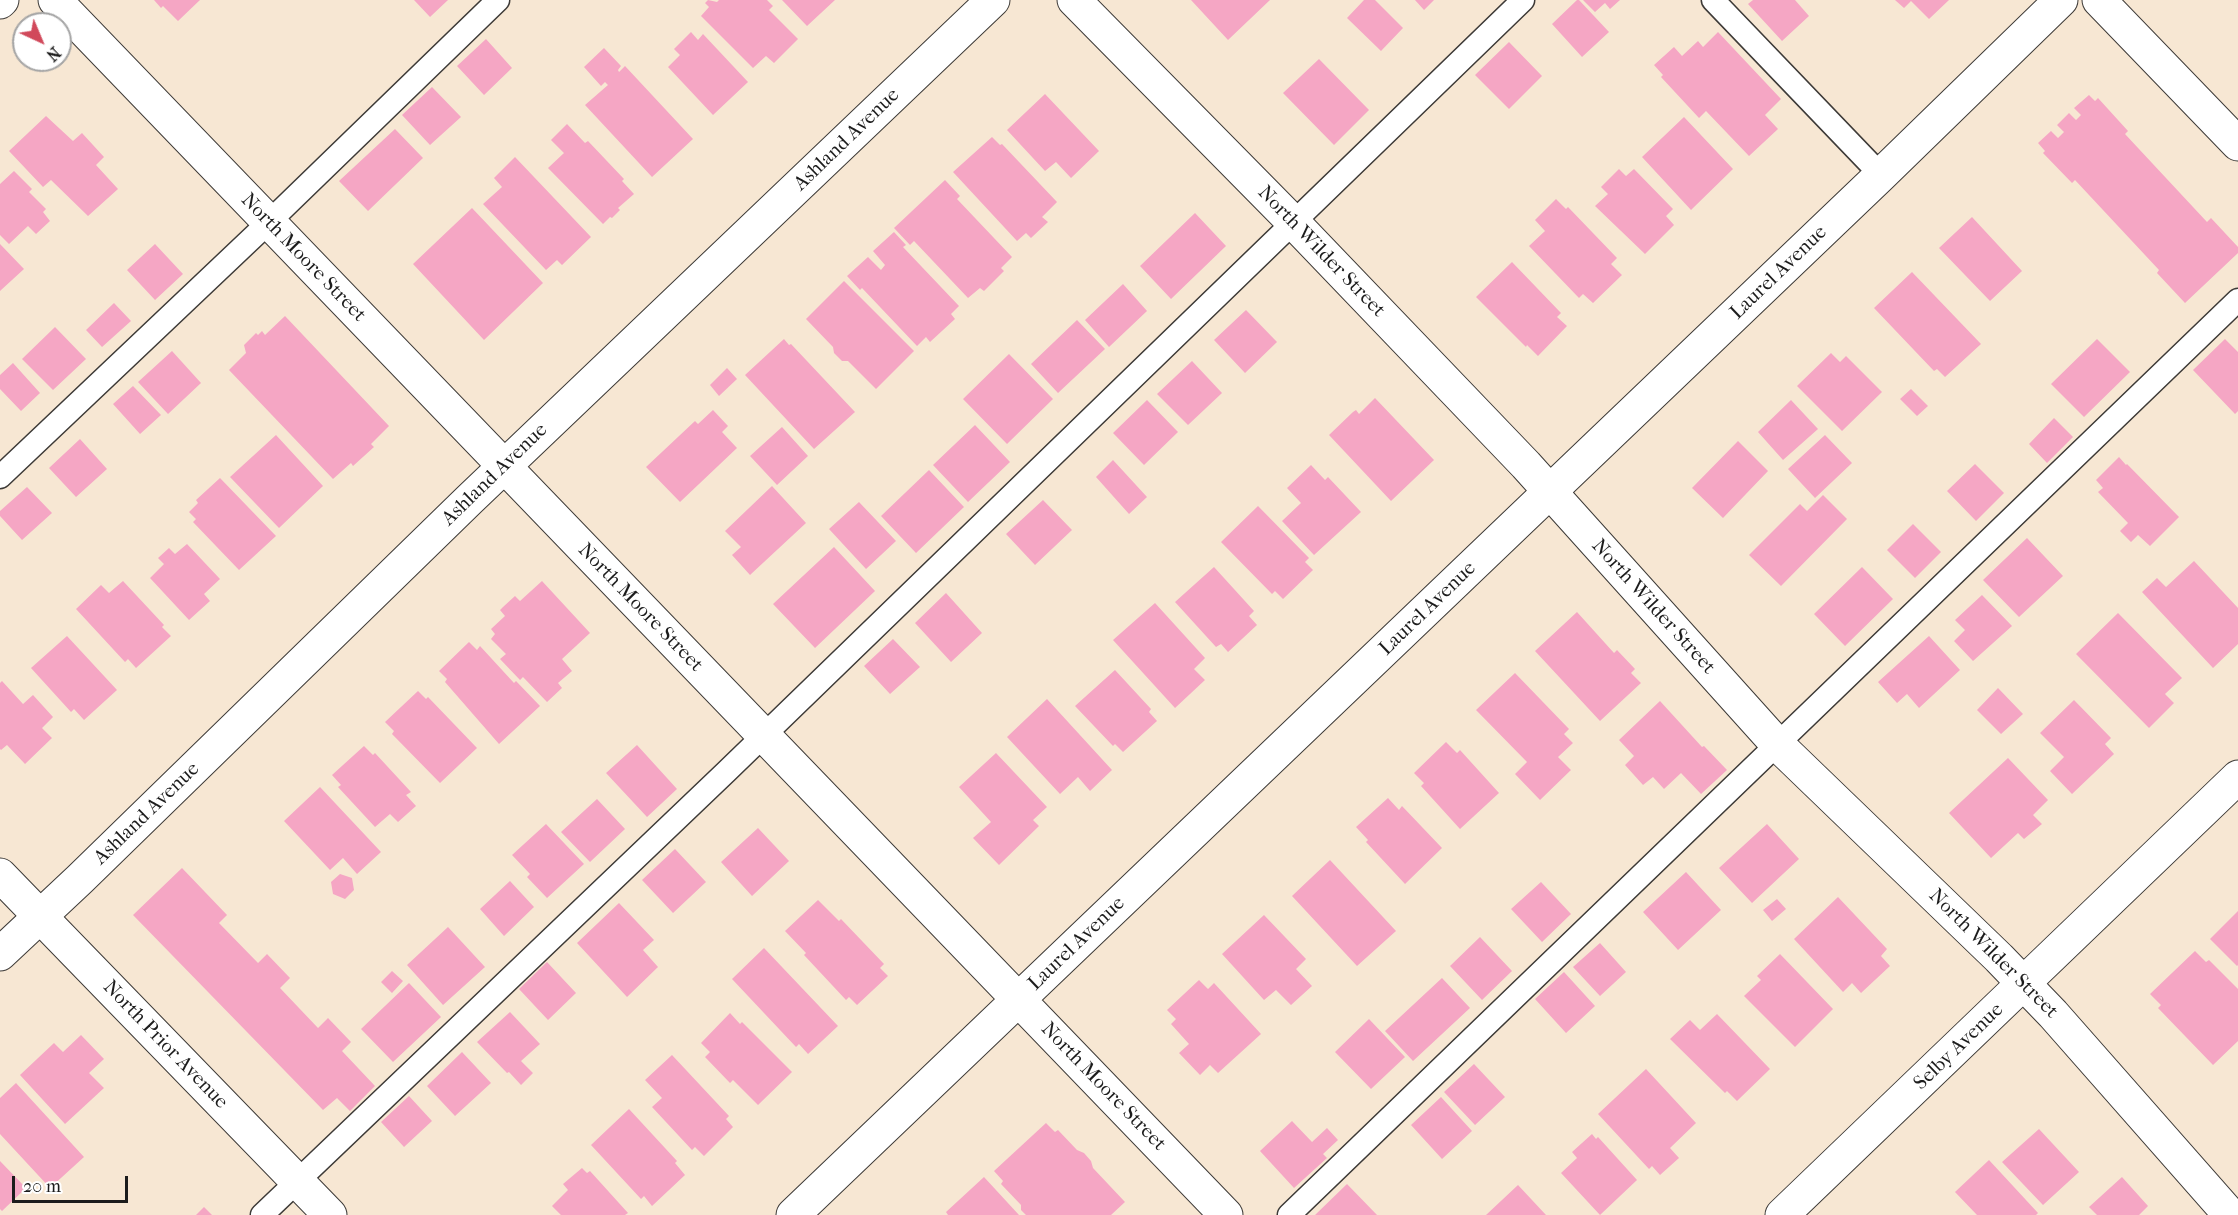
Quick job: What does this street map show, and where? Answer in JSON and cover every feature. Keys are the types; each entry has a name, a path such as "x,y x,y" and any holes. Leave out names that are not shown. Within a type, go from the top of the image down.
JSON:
{"street":[{"name":"North Moore Street","path":"55,0 1226,1215"},
{"name":"Ashland Avenue","path":"0,954 504,466 993,0"},
{"name":"North Wilder Street","path":"1074,0 1293,222 1550,492 1776,743 1999,958 2053,1014 2230,1215"},
{"name":"Laurel Avenue","path":"793,1215 1881,175 2061,0"},
{"path":"2099,0 2238,144"},
{"name":"Selby Avenue","path":"1782,1215 2238,777"},
{"name":"North Prior Avenue","path":"0,875 330,1215"}],"lane":[{"path":"0,477 269,222 498,0"},
{"path":"262,1215 764,736 1523,0"},
{"path":"1713,0 1881,175"},
{"path":"1289,1215 2238,300"}],"building":[{"path":"154,0 200,0 178,21"},
{"path":"414,0 448,0 430,17"},
{"path":"708,0 717,2 719,0 767,0 773,6 769,10 798,39 774,63 766,56 753,68 701,16 709,7 705,3"},
{"path":"782,0 835,0 807,26"},
{"path":"1191,0 1270,0 1228,40"},
{"path":"1364,0 1375,0 1403,28 1381,51 1347,18"},
{"path":"1415,0 1434,0 1424,10"},
{"path":"1577,0 1609,32 1582,57 1552,24"},
{"path":"1583,0 1620,0 1610,9 1605,3 1595,12"},
{"path":"1753,0 1795,0 1809,16 1782,41 1748,4"},
{"path":"1895,0 1949,0 1929,19 1911,1 1904,8"},
{"path":"691,32 698,40 703,34 748,82 713,115 668,67 680,55 674,49"},
{"path":"1718,32 1781,99 1765,115 1778,129 1749,156 1706,111 1699,118 1661,77 1663,75 1654,65 1674,47 1682,56 1698,41 1703,47"},
{"path":"486,39 512,68 484,95 457,66"},
{"path":"1509,42 1542,76 1509,109 1475,75"},
{"path":"604,48 621,66 619,72 625,66 693,139 652,177 585,105 608,85 605,82 601,86 584,67"},
{"path":"1319,59 1369,110 1334,145 1283,93"},
{"path":"432,87 461,117 430,145 402,115"},
{"path":"1045,94 1099,151 1071,178 1056,162 1045,171 1007,130"},
{"path":"2089,95 2095,101 2098,98 2128,131 2125,134 2207,222 2211,218 2238,247 2238,253 2185,303 2157,273 2159,270 2075,180 2072,183 2043,153 2045,151 2038,143 2051,131 2058,138 2064,132 2057,125 2069,113 2076,120 2081,115 2074,108"},
{"path":"46,116 73,141 82,133 104,157 96,165 118,189 88,216 51,180 43,187 9,151"},
{"path":"1684,117 1733,169 1691,210 1642,157"},
{"path":"567,124 585,143 588,141 624,179 622,181 634,194 618,208 620,210 612,218 610,217 603,224 548,168 564,153 551,140"},
{"path":"395,129 423,158 368,211 339,181"},
{"path":"992,137 1000,145 1002,144 1057,202 1042,217 1048,222 1031,238 1026,233 1017,241 953,172"},
{"path":"515,157 591,237 562,265 557,260 546,270 483,204 502,187 494,178"},
{"path":"1619,169 1626,176 1634,169 1673,209 1666,216 1674,225 1645,254 1595,206 1608,194 1601,187"},
{"path":"14,171 32,189 29,192 46,209 43,212 50,221 36,234 28,226 9,244 0,235 0,184"},
{"path":"945,180 960,196 957,199 1012,257 1001,268 1004,271 984,291 980,288 968,298 914,241 910,245 894,228"},
{"path":"1556,199 1566,209 1568,207 1617,258 1611,264 1622,275 1593,303 1583,294 1579,298 1529,246 1545,231 1535,220"},
{"path":"472,208 543,283 484,340 413,264"},
{"path":"1195,213 1226,246 1171,299 1140,266"},
{"path":"1972,217 2022,271 1990,301 1939,248"},
{"path":"894,232 906,245 903,247 959,306 951,314 955,319 930,342 926,337 917,346 862,288 860,290 847,276 868,257 881,270 885,265 873,251"},
{"path":"0,244 24,269 0,291"},
{"path":"155,244 183,274 155,300 127,270"},
{"path":"1512,262 1561,313 1557,317 1567,326 1538,356 1476,297"},
{"path":"1912,272 1981,344 1945,377 1937,369 1934,371 1874,308"},
{"path":"844,281 914,351 876,389 848,361 842,361 834,353 833,347 806,319"},
{"path":"1123,284 1147,311 1109,347 1085,320"},
{"path":"114,303 131,321 102,347 86,330"},
{"path":"1246,310 1277,342 1245,373 1214,340"},
{"path":"285,316 389,426 371,444 374,447 353,466 351,463 333,479 229,370 246,353 244,345 256,333 258,335 262,331 265,335"},
{"path":"1077,320 1105,349 1058,393 1031,364"},
{"path":"55,327 86,359 53,390 22,359"},
{"path":"784,339 855,412 814,449 745,375"},
{"path":"2097,339 2130,372 2084,417 2051,384"},
{"path":"2225,339 2238,352 2238,411 2235,414 2193,370"},
{"path":"172,351 201,383 168,414 138,382"},
{"path":"1831,353 1840,362 1846,356 1882,392 1842,431 1797,386"},
{"path":"1009,354 1053,399 1007,444 963,399"},
{"path":"1192,361 1222,393 1188,425 1157,394"},
{"path":"13,363 40,393 21,411 0,389 0,375"},
{"path":"727,368 737,379 719,396 710,385"},
{"path":"133,386 161,415 140,434 113,404"},
{"path":"1911,389 1928,406 1917,416 1900,399"},
{"path":"1375,398 1434,460 1391,501 1329,435 1353,412 1356,410 1359,414"},
{"path":"1147,400 1178,432 1144,465 1113,433"},
{"path":"1791,400 1818,429 1783,460 1758,432"},
{"path":"713,410 728,426 722,432 737,448 680,502 646,467 695,421 698,424"},
{"path":"2054,418 2073,437 2047,463 2029,444"},
{"path":"975,425 1010,462 968,502 933,465"},
{"path":"782,427 808,456 777,485 750,456"},
{"path":"276,435 323,486 279,528 230,477"},
{"path":"1825,435 1852,463 1815,498 1788,469"},
{"path":"80,439 107,469 76,497 49,468"},
{"path":"1738,441 1768,471 1723,518 1692,488"},
{"path":"2119,457 2179,517 2150,546 2138,535 2131,542 2120,531 2128,523 2098,492 2103,488 2096,480"},
{"path":"1113,460 1147,497 1129,514 1096,477"},
{"path":"1975,464 2004,493 1976,521 1947,491"},
{"path":"1311,465 1325,480 1328,477 1361,512 1314,555 1282,521 1301,503 1287,488"},
{"path":"929,470 964,507 916,553 881,516"},
{"path":"220,478 276,536 239,570 193,522 196,519 189,512 198,503 196,500"},
{"path":"772,486 806,523 750,575 732,555 741,547 725,531"},
{"path":"27,487 52,513 22,540 0,516 0,511"},
{"path":"1823,495 1847,519 1781,586 1749,555 1800,504 1807,511"},
{"path":"1043,500 1072,530 1035,565 1006,534"},
{"path":"859,502 896,541 866,569 829,529"},
{"path":"1258,506 1309,558 1305,562 1313,570 1283,599 1275,591 1272,594 1221,542"},
{"path":"1913,524 1941,552 1915,578 1887,550"},
{"path":"2027,538 2063,576 2019,617 1983,580"},
{"path":"187,544 220,579 204,594 210,601 189,620 150,578 164,564 158,558 169,548 175,554"},
{"path":"834,547 875,591 815,648 773,604"},
{"path":"2194,561 2238,608 2238,644 2213,668 2142,592 2157,578 2166,587"},
{"path":"1214,567 1254,611 1249,616 1257,625 1228,652 1221,644 1216,647 1175,602"},
{"path":"1862,567 1893,599 1845,646 1814,614"},
{"path":"123,581 164,625 162,627 171,636 136,668 128,659 125,662 76,609 101,585 109,593"},
{"path":"542,581 590,633 562,659 572,671 558,683 562,688 547,702 523,677 520,680 500,659 506,654 491,639 495,634 491,629 505,616 500,610 515,596 520,601"},
{"path":"946,593 982,633 951,662 915,623"},
{"path":"1982,595 2012,626 1973,661 1954,641 1965,630 1955,620"},
{"path":"1155,603 1205,658 1194,669 1205,680 1175,708 1113,640"},
{"path":"1577,612 1614,653 1617,650 1635,669 1631,673 1641,683 1600,721 1535,651"},
{"path":"2118,613 2182,678 2165,694 2174,703 2149,728 2076,654"},
{"path":"67,636 117,690 84,720 74,709 71,712 31,668"},
{"path":"1929,636 1960,670 1919,708 1907,694 1897,703 1878,682"},
{"path":"893,639 920,667 890,694 864,666"},
{"path":"469,642 477,650 480,646 514,683 516,681 540,706 499,744 445,682 447,679 439,671"},
{"path":"1115,670 1151,709 1149,712 1157,721 1123,752 1115,744 1113,746 1075,706"},
{"path":"1515,673 1569,729 1564,734 1573,743 1558,757 1571,770 1540,800 1515,774 1527,762 1476,710"},
{"path":"2,681 23,704 33,695 53,717 42,728 52,738 25,764 7,745 0,749 0,683"},
{"path":"1998,688 2023,714 2001,734 1977,710"},
{"path":"418,691 426,699 428,697 477,748 440,783 392,734 394,731 385,722"},
{"path":"1047,699 1112,770 1090,791 1078,777 1060,794 1007,737"},
{"path":"2074,700 2111,738 2105,744 2114,754 2072,794 2050,771 2064,757 2040,733"},
{"path":"1660,701 1702,747 1704,746 1727,770 1701,794 1681,773 1664,789 1653,777 1643,785 1625,765 1634,756 1619,740"},
{"path":"1446,742 1457,753 1460,750 1499,793 1460,829 1421,786 1424,783 1414,773"},
{"path":"637,745 677,789 647,817 606,773"},
{"path":"364,746 373,755 375,753 411,792 406,795 416,806 398,822 390,814 375,827 338,787 341,785 332,775"},
{"path":"996,753 1047,807 1033,820 1039,826 999,865 973,838 991,822 959,787"},
{"path":"2008,758 2048,800 2033,815 2042,824 2024,839 2018,833 1991,858 1949,813"},
{"path":"320,787 381,852 357,874 343,858 330,870 284,821"},
{"path":"1388,798 1399,810 1402,806 1442,848 1405,884 1366,842 1368,840 1356,827"},
{"path":"597,799 625,829 590,862 561,832"},
{"path":"546,824 584,864 547,898 527,877 530,874 512,855"},
{"path":"1767,824 1799,859 1752,903 1719,868"},
{"path":"758,828 789,861 752,896 721,862"},
{"path":"675,849 706,882 673,913 642,880"},
{"path":"1330,860 1396,931 1357,966 1292,896"},
{"path":"182,868 227,915 219,923 258,963 267,954 290,978 280,988 318,1028 328,1018 351,1042 342,1051 375,1086 350,1111 337,1098 323,1110 133,915"},
{"path":"1686,872 1721,910 1678,950 1643,912"},
{"path":"340,874 352,878 354,890 345,899 333,894 331,882"},
{"path":"510,881 534,907 504,936 480,909"},
{"path":"1541,882 1571,914 1542,942 1511,909"},
{"path":"1838,897 1887,949 1881,956 1890,966 1861,993 1852,983 1843,992 1794,939"},
{"path":"1777,899 1786,909 1772,921 1763,910"},
{"path":"818,900 839,921 841,919 884,964 880,968 888,976 857,1005 849,997 846,1000 785,931"},
{"path":"619,903 654,940 643,950 658,967 627,997 577,943"},
{"path":"2238,911 2238,965 2237,966 2210,939"},
{"path":"1264,915 1306,959 1296,969 1312,986 1291,1005 1276,990 1264,1000 1222,954"},
{"path":"448,927 485,967 443,1005 407,965"},
{"path":"1480,937 1512,971 1482,1000 1450,966"},
{"path":"1600,943 1626,972 1600,996 1573,967"},
{"path":"764,948 838,1026 808,1054 799,1044 796,1047 732,979"},
{"path":"2195,951 2206,962 2209,960 2238,989 2238,1041 2213,1065 2158,1008 2161,1005 2150,994"},
{"path":"1780,954 1833,1009 1795,1047 1744,996 1761,980 1757,976"},
{"path":"547,962 576,993 548,1020 519,989"},
{"path":"392,971 403,981 392,993 381,982"},
{"path":"1564,972 1595,1006 1566,1033 1535,999"},
{"path":"1442,978 1470,1008 1413,1061 1385,1031"},
{"path":"1199,980 1208,989 1214,983 1261,1034 1218,1073 1210,1065 1200,1075 1179,1053 1189,1044 1171,1024 1176,1019 1167,1010"},
{"path":"409,983 441,1017 393,1062 361,1029"},
{"path":"510,1012 540,1044 521,1061 533,1073 521,1085 477,1042"},
{"path":"730,1013 792,1072 758,1105 733,1080 730,1083 705,1057 710,1052 701,1043"},
{"path":"1717,1014 1770,1069 1737,1101 1727,1091 1725,1093 1670,1039 1690,1020 1700,1030"},
{"path":"1369,1019 1405,1057 1371,1089 1335,1052"},
{"path":"81,1035 104,1059 89,1073 104,1088 65,1124 20,1075 54,1043 63,1052"},
{"path":"462,1052 491,1083 455,1116 427,1086"},
{"path":"672,1055 729,1116 726,1119 733,1127 704,1156 695,1147 692,1150 652,1107 662,1098 645,1080"},
{"path":"1474,1064 1505,1097 1475,1125 1444,1092"},
{"path":"1646,1069 1696,1123 1670,1148 1679,1158 1660,1175 1652,1166 1649,1169 1598,1114"},
{"path":"16,1083 84,1157 50,1188 0,1134 0,1098"},
{"path":"409,1096 432,1121 404,1147 381,1122"},
{"path":"1441,1097 1472,1131 1442,1159 1411,1125"},
{"path":"629,1109 677,1161 675,1163 685,1175 652,1206 644,1196 641,1199 591,1145"},
{"path":"1292,1121 1312,1142 1327,1128 1338,1140 1323,1154 1327,1158 1294,1188 1260,1151"},
{"path":"1046,1123 1055,1132 1058,1130 1077,1150 1084,1153 1091,1161 1093,1168 1125,1202 1111,1215 1026,1215 1021,1210 1021,1205 1001,1184 1003,1181 994,1171"},
{"path":"2039,1129 2079,1172 2043,1205 2002,1162"},
{"path":"1592,1134 1596,1139 1598,1137 1637,1180 1600,1215 1561,1173 1577,1158 1572,1152"},
{"path":"1989,1160 2038,1213 2036,1215 1977,1215 1955,1192"},
{"path":"0,1161 26,1188 2,1211 0,1209"},
{"path":"582,1168 587,1173 590,1171 628,1213 625,1215 561,1215 552,1206 568,1190 563,1184"},
{"path":"984,1177 1019,1215 948,1215 946,1212"},
{"path":"2122,1177 2148,1206 2139,1215 2097,1215 2089,1207"},
{"path":"1347,1184 1377,1215 1315,1215"},
{"path":"1518,1185 1546,1215 1486,1215"},
{"path":"204,1207 212,1215 196,1215"}]}
